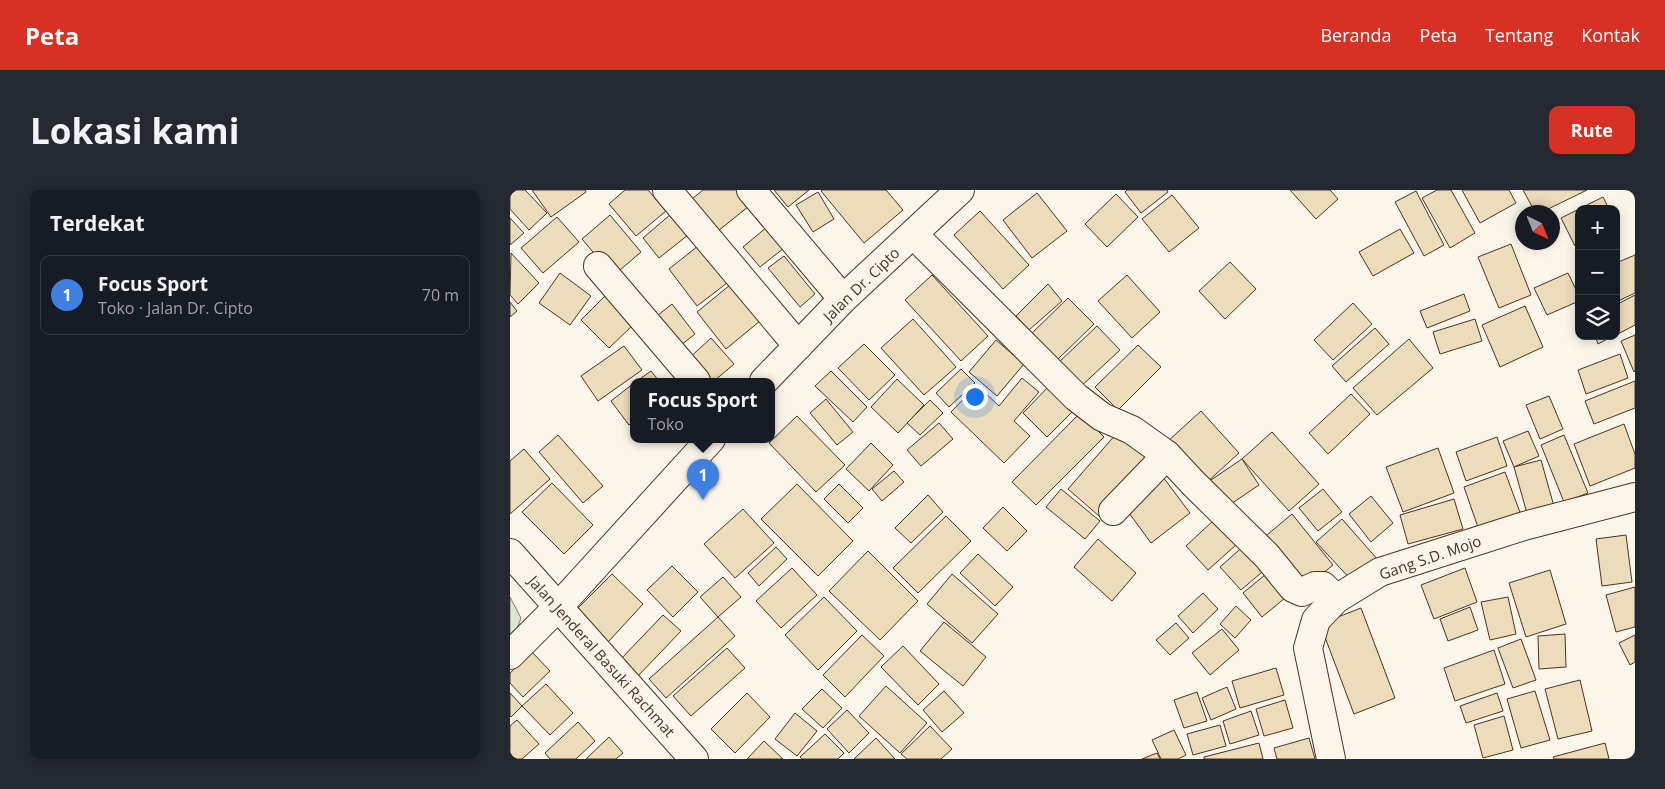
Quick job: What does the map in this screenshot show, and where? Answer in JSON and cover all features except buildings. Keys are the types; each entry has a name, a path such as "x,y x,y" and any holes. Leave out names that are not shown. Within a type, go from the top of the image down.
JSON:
{"street":[{"path":"668,190 798,346"},
{"path":"751,190 843,300"},
{"name":"Jalan Dr. Cipto","path":"767,378 843,300 960,190"},
{"path":"913,234 1076,397 1102,417 1132,430 1167,455 1267,556 1293,588 1302,592 1315,586 1323,586 1336,599"},
{"path":"598,266 693,378"},
{"path":"510,655 558,607 707,443"},
{"path":"1112,512 1167,455"},
{"name":"Gang S.D. Mojo","path":"1330,759 1308,648 1316,620 1336,599 1380,572 1524,526 1635,497"},
{"name":"Jalan Jenderal Basuki Rachmat","path":"510,553 694,759"}],"green space":[{"path":"510,597 521,618 515,634 510,638"}],"place":[{"name":"Focus Sport","path":"703,500"}]}
